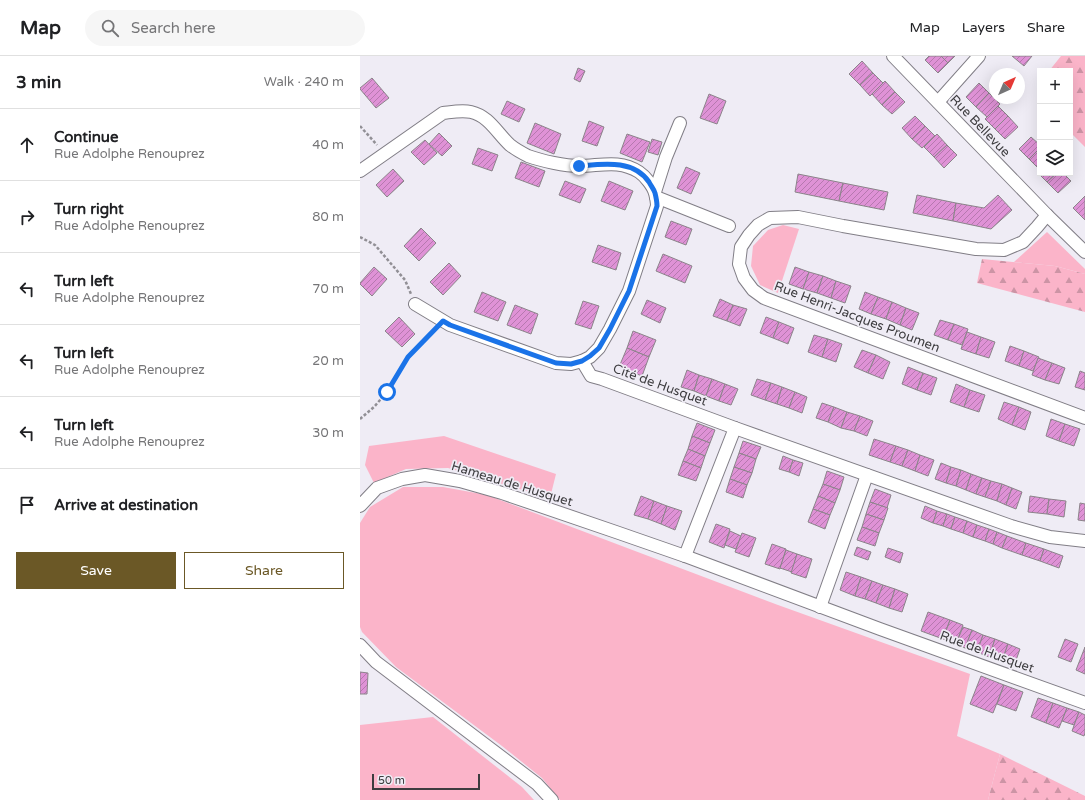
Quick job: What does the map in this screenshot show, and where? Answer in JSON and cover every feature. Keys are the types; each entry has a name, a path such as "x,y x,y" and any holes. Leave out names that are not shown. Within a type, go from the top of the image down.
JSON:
{"street":[{"name":"Rue Bellevue","path":"893,56 1047,215 1085,252"},
{"path":"938,102 979,56"},
{"path":"360,171 443,113 459,111 470,112 480,115 492,124 510,145 527,155 546,161 579,166 622,164 639,172 647,179 656,194 729,226"},
{"path":"415,304 450,325 556,363 571,364 582,361 590,356 599,348 629,291 657,206 656,194 666,157 680,123"},
{"name":"Rue Henri-Jacques Proumen","path":"1047,215 1023,242 1004,250 976,249 843,226 798,216 770,218 758,225 749,235 742,247 739,264 744,278 753,290 764,298 1085,418"},
{"name":"Cité de Husquet","path":"582,361 592,376 602,378 735,428 1011,526 1050,537 1085,541"},
{"path":"735,428 686,556 820,607 867,475"},
{"name":"Hameau de Husquet","path":"360,506 377,488 402,479 425,475 460,481 502,493 686,556"},
{"name":"Rue de Husquet","path":"820,607 1085,702"},
{"path":"360,645 376,662 538,784 552,800"}],"path":[{"path":"360,126 385,154"},
{"path":"360,237 375,245 405,280 415,304"},
{"path":"360,419 374,407 387,392 408,357 443,321"}],"green space":[{"path":"1061,56 1085,56 1085,147 1073,135 1073,68 1051,68"},
{"path":"783,225 799,229 778,293 760,285 751,266 753,246 768,230"},
{"path":"1047,232 1085,269 1085,274 1055,266 1014,262"},
{"path":"982,259 1055,266 1085,274 1085,312 977,283"},
{"path":"444,436 556,474 550,498 448,468 406,469 374,483 365,465 369,446"},
{"path":"403,487 443,487 487,495 778,605 970,674 957,736 1000,754 988,800 560,800 542,778 502,746 396,667 362,632 360,627 360,523 370,507"},
{"path":"433,717 522,787 534,800 360,800 360,725"},
{"path":"1000,754 1085,796 1085,800 988,800"}],"building":[{"path":"929,56 941,56 948,63 938,73 925,60"},
{"path":"941,56 955,56 948,63"},
{"path":"1012,56 1032,56 1024,66"},
{"path":"862,61 873,73 860,85 849,74"},
{"path":"578,68 585,71 580,82 574,79"},
{"path":"873,73 883,83 870,96 860,85"},
{"path":"372,78 389,98 376,108 360,89"},
{"path":"885,81 895,92 882,105 872,94"},
{"path":"979,83 989,93 976,107 966,97"},
{"path":"895,92 905,102 892,114 882,105"},
{"path":"989,93 989,104 1000,104 987,117 976,107"},
{"path":"709,94 726,101 717,124 700,118"},
{"path":"507,101 525,109 519,122 501,114"},
{"path":"998,106 1008,116 995,129 985,119"},
{"path":"915,116 925,126 912,139 902,128"},
{"path":"1008,116 1018,127 1005,139 995,129"},
{"path":"589,121 604,127 597,146 582,141"},
{"path":"535,123 561,134 554,154 527,143"},
{"path":"925,126 935,136 922,148 912,139"},
{"path":"439,133 452,146 442,156 429,144"},
{"path":"627,134 650,142 642,162 620,153"},
{"path":"937,134 947,145 934,157 924,147"},
{"path":"1031,137 1037,142 1037,151 1029,159 1019,149"},
{"path":"652,139 662,142 658,155 648,152"},
{"path":"425,140 437,153 424,165 411,152"},
{"path":"947,145 957,155 944,168 934,157"},
{"path":"478,148 498,155 492,171 472,164"},
{"path":"1037,151 1037,167 1029,159"},
{"path":"521,162 545,171 539,187 515,178"},
{"path":"686,167 700,173 691,194 677,188"},
{"path":"393,169 404,181 387,197 376,185"},
{"path":"798,174 843,183 839,201 795,192"},
{"path":"1041,176 1054,176 1047,182"},
{"path":"1054,176 1066,176 1071,181 1058,193 1047,182"},
{"path":"565,181 586,189 580,203 559,195"},
{"path":"609,181 633,191 625,210 601,201"},
{"path":"843,183 888,192 884,210 839,201"},
{"path":"917,195 956,203 953,221 913,213"},
{"path":"998,195 1012,210 991,229 953,221 956,203 984,208"},
{"path":"1085,196 1085,220 1073,208"},
{"path":"671,221 692,229 686,245 665,237"},
{"path":"421,228 436,243 419,261 404,246"},
{"path":"598,245 621,253 616,270 592,262"},
{"path":"663,254 692,266 685,283 656,271"},
{"path":"449,263 461,276 443,295 430,282"},
{"path":"374,267 387,279 372,296 360,283"},
{"path":"795,267 809,272 803,289 789,284"},
{"path":"809,272 823,276 817,293 803,289"},
{"path":"823,276 836,281 831,298 817,293"},
{"path":"836,281 851,286 845,303 831,298"},
{"path":"482,292 506,302 498,321 474,312"},
{"path":"865,292 878,297 871,314 859,309"},
{"path":"878,297 892,302 886,319 871,314"},
{"path":"720,299 733,305 727,321 713,316"},
{"path":"647,300 666,308 660,323 641,314"},
{"path":"583,301 599,306 591,329 575,324"},
{"path":"892,302 906,308 900,325 886,319"},
{"path":"515,305 538,314 531,334 507,325"},
{"path":"733,305 747,309 740,326 727,321"},
{"path":"906,308 919,313 912,330 900,325"},
{"path":"399,317 415,334 402,347 385,331"},
{"path":"766,317 779,322 773,338 760,333"},
{"path":"940,320 954,324 948,340 934,335"},
{"path":"779,322 794,328 788,344 773,338"},
{"path":"954,324 968,329 962,345 948,340"},
{"path":"633,331 656,340 649,357 627,348"},
{"path":"967,332 981,337 976,354 961,349"},
{"path":"814,335 828,339 822,357 808,352"},
{"path":"981,337 995,342 989,358 976,354"},
{"path":"828,339 842,344 836,362 822,357"},
{"path":"1010,346 1024,351 1019,366 1005,361"},
{"path":"627,348 649,357 642,376 619,367"},
{"path":"862,350 876,355 868,373 854,367"},
{"path":"1024,351 1039,357 1033,371 1019,366"},
{"path":"876,355 890,362 883,379 868,373"},
{"path":"1038,358 1052,363 1045,380 1032,375"},
{"path":"1052,363 1065,368 1059,384 1045,380"},
{"path":"908,367 923,373 917,390 902,384"},
{"path":"687,370 699,375 694,391 681,387"},
{"path":"1080,371 1085,373 1085,390 1075,387"},
{"path":"923,373 937,378 931,395 917,390"},
{"path":"699,375 712,379 706,396 694,391"},
{"path":"712,379 725,384 719,401 706,396"},
{"path":"757,379 771,383 765,400 751,395"},
{"path":"771,383 782,387 777,404 765,400"},
{"path":"725,384 738,389 731,405 719,401"},
{"path":"956,384 970,390 964,407 950,402"},
{"path":"782,387 795,392 789,408 777,404"},
{"path":"970,390 985,395 979,412 964,407"},
{"path":"795,392 807,397 802,413 789,408"},
{"path":"1004,402 1019,407 1012,425 998,419"},
{"path":"822,403 834,407 828,422 816,418"},
{"path":"834,407 847,412 841,428 828,422"},
{"path":"1019,407 1031,412 1025,430 1012,425"},
{"path":"847,412 860,416 854,431 841,428"},
{"path":"860,416 873,421 867,436 854,431"},
{"path":"1051,419 1065,424 1059,441 1046,436"},
{"path":"697,423 715,430 710,443 692,436"},
{"path":"1065,424 1080,429 1074,446 1059,441"},
{"path":"692,436 710,443 705,456 688,449"},
{"path":"874,439 896,446 890,462 869,455"},
{"path":"743,441 761,447 756,459 739,453"},
{"path":"896,446 908,450 902,466 890,462"},
{"path":"688,449 705,456 701,468 683,461"},
{"path":"908,450 920,455 915,471 902,466"},
{"path":"739,453 756,459 752,473 734,467"},
{"path":"920,455 934,460 928,476 915,471"},
{"path":"783,456 793,460 789,472 779,469"},
{"path":"793,460 803,463 799,476 789,472"},
{"path":"683,461 701,468 696,481 678,475"},
{"path":"941,463 951,467 946,483 935,479"},
{"path":"734,467 752,473 747,485 730,479"},
{"path":"951,467 961,470 956,486 946,483"},
{"path":"961,470 971,474 966,490 956,486"},
{"path":"827,471 844,477 840,490 823,484"},
{"path":"971,474 982,478 976,494 966,490"},
{"path":"982,478 991,481 985,497 976,494"},
{"path":"730,479 747,485 743,498 726,492"},
{"path":"991,481 1002,484 997,501 985,497"},
{"path":"823,484 840,490 835,503 818,496"},
{"path":"1002,484 1012,488 1006,505 997,501"},
{"path":"1012,488 1022,492 1016,509 1006,505"},
{"path":"875,489 891,495 887,508 870,502"},
{"path":"641,496 654,501 648,519 634,515"},
{"path":"818,496 835,503 830,515 813,509"},
{"path":"1030,496 1049,499 1047,514 1028,512"},
{"path":"1049,499 1066,501 1064,517 1047,514"},
{"path":"654,501 667,506 661,524 648,519"},
{"path":"870,502 888,508 884,520 866,514"},
{"path":"1080,503 1085,504 1085,521 1078,520"},
{"path":"667,506 682,511 675,530 661,524"},
{"path":"925,506 937,511 933,523 921,518"},
{"path":"813,509 830,515 825,529 808,522"},
{"path":"937,511 947,514 943,526 933,523"},
{"path":"866,514 884,520 879,533 862,527"},
{"path":"947,514 955,517 951,529 943,526"},
{"path":"955,517 967,521 963,533 951,529"},
{"path":"967,521 977,525 973,537 963,533"},
{"path":"716,524 730,529 724,548 709,542"},
{"path":"977,525 989,529 985,541 973,537"},
{"path":"862,527 879,533 875,546 857,540"},
{"path":"989,529 997,532 993,544 985,541"},
{"path":"730,531 741,536 736,549 725,545"},
{"path":"997,532 1007,536 1002,548 993,544"},
{"path":"742,533 756,538 749,557 735,552"},
{"path":"1007,536 1026,543 1022,555 1002,548"},
{"path":"1026,543 1044,549 1040,561 1022,555"},
{"path":"772,544 786,549 780,569 765,564"},
{"path":"857,547 871,552 868,560 854,555"},
{"path":"888,548 903,553 900,563 885,557"},
{"path":"1044,549 1063,556 1059,568 1040,561"},
{"path":"786,550 797,554 792,572 780,568"},
{"path":"797,554 812,559 806,578 791,573"},
{"path":"846,572 861,577 855,596 840,590"},
{"path":"861,577 872,581 865,599 855,596"},
{"path":"872,581 883,585 876,603 865,599"},
{"path":"883,585 895,589 889,608 876,603"},
{"path":"895,589 908,594 902,612 889,608"},
{"path":"928,612 950,620 943,639 921,631"},
{"path":"950,620 963,625 956,644 943,639"},
{"path":"963,627 972,630 965,648 956,644"},
{"path":"972,630 983,635 977,652 965,648"},
{"path":"983,635 995,639 989,657 977,652"},
{"path":"995,639 1008,644 1002,661 989,657"},
{"path":"1065,639 1078,644 1071,662 1058,657"},
{"path":"1008,644 1020,649 1014,666 1002,661"},
{"path":"1085,647 1085,674 1076,670"},
{"path":"360,672 368,673 367,694 360,694"},
{"path":"981,676 1004,685 993,713 970,704"},
{"path":"1004,685 1023,692 1016,711 997,704"},
{"path":"1038,698 1053,703 1046,723 1031,717"},
{"path":"1053,703 1067,708 1059,728 1046,723"},
{"path":"1067,708 1079,712 1074,725 1062,721"},
{"path":"1079,712 1085,715 1084,736 1072,731"}],"route":[{"path":"387,392 408,357 443,321 450,325 556,363 571,364 582,361 599,348 629,291 657,206 655,192 647,179 639,172 622,164 579,166"}]}
